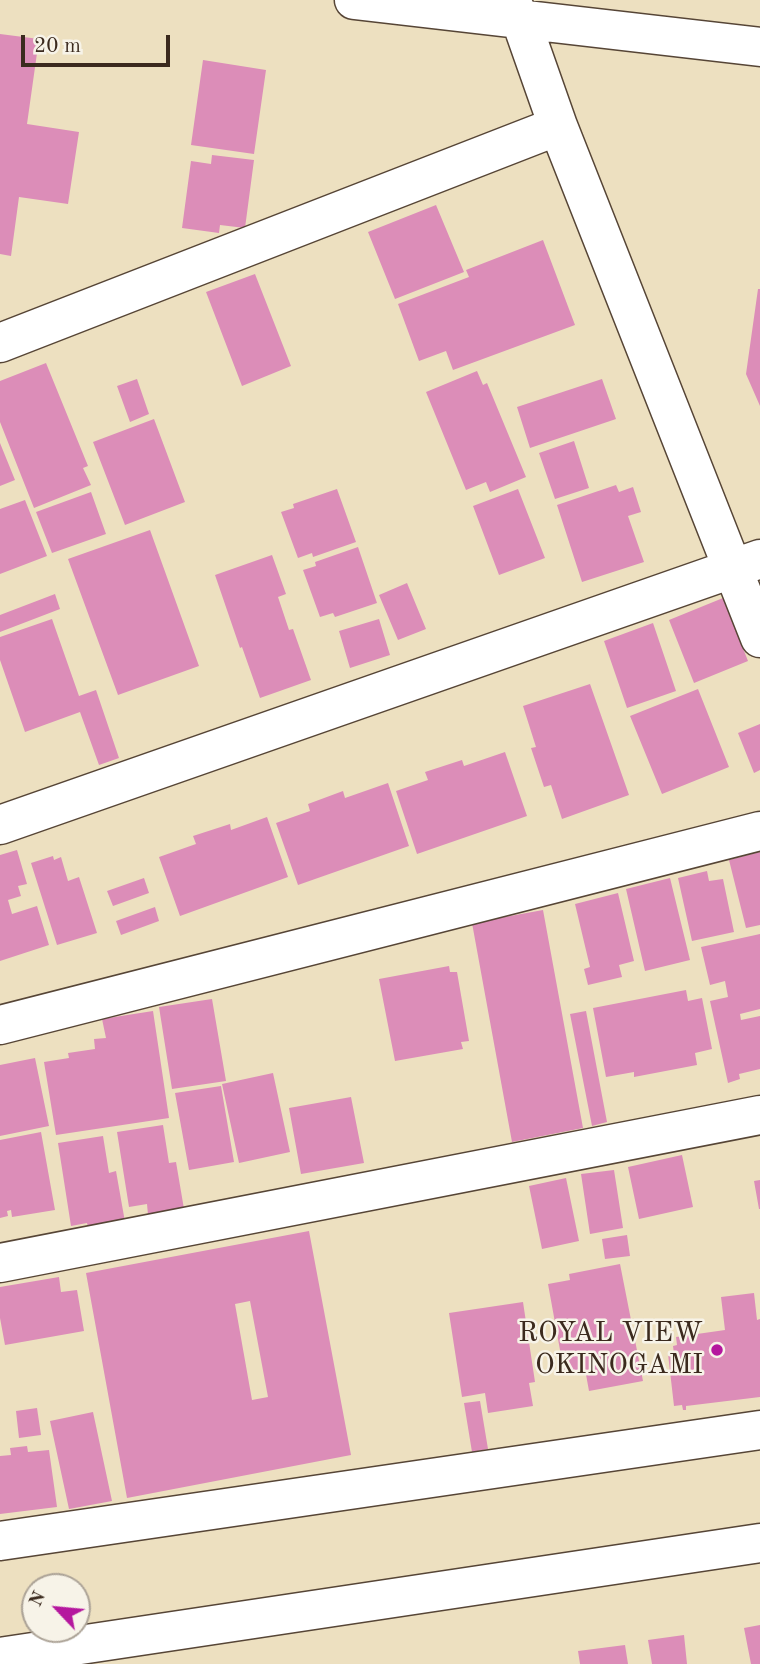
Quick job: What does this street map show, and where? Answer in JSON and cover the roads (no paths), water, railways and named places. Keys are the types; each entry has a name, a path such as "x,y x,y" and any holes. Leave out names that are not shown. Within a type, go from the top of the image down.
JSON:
{"street":[{"path":"354,0 515,9 760,47"},
{"path":"515,9 558,126 747,564 760,638"},
{"path":"0,343 558,126"},
{"path":"0,825 747,564"},
{"path":"0,1025 760,831"},
{"path":"0,1263 760,1115"},
{"path":"0,1541 760,1430"},
{"path":"0,1657 760,1543"}],"place":[{"name":"ROYAL VIEW OKINOGAMI","path":"717,1350"}]}
